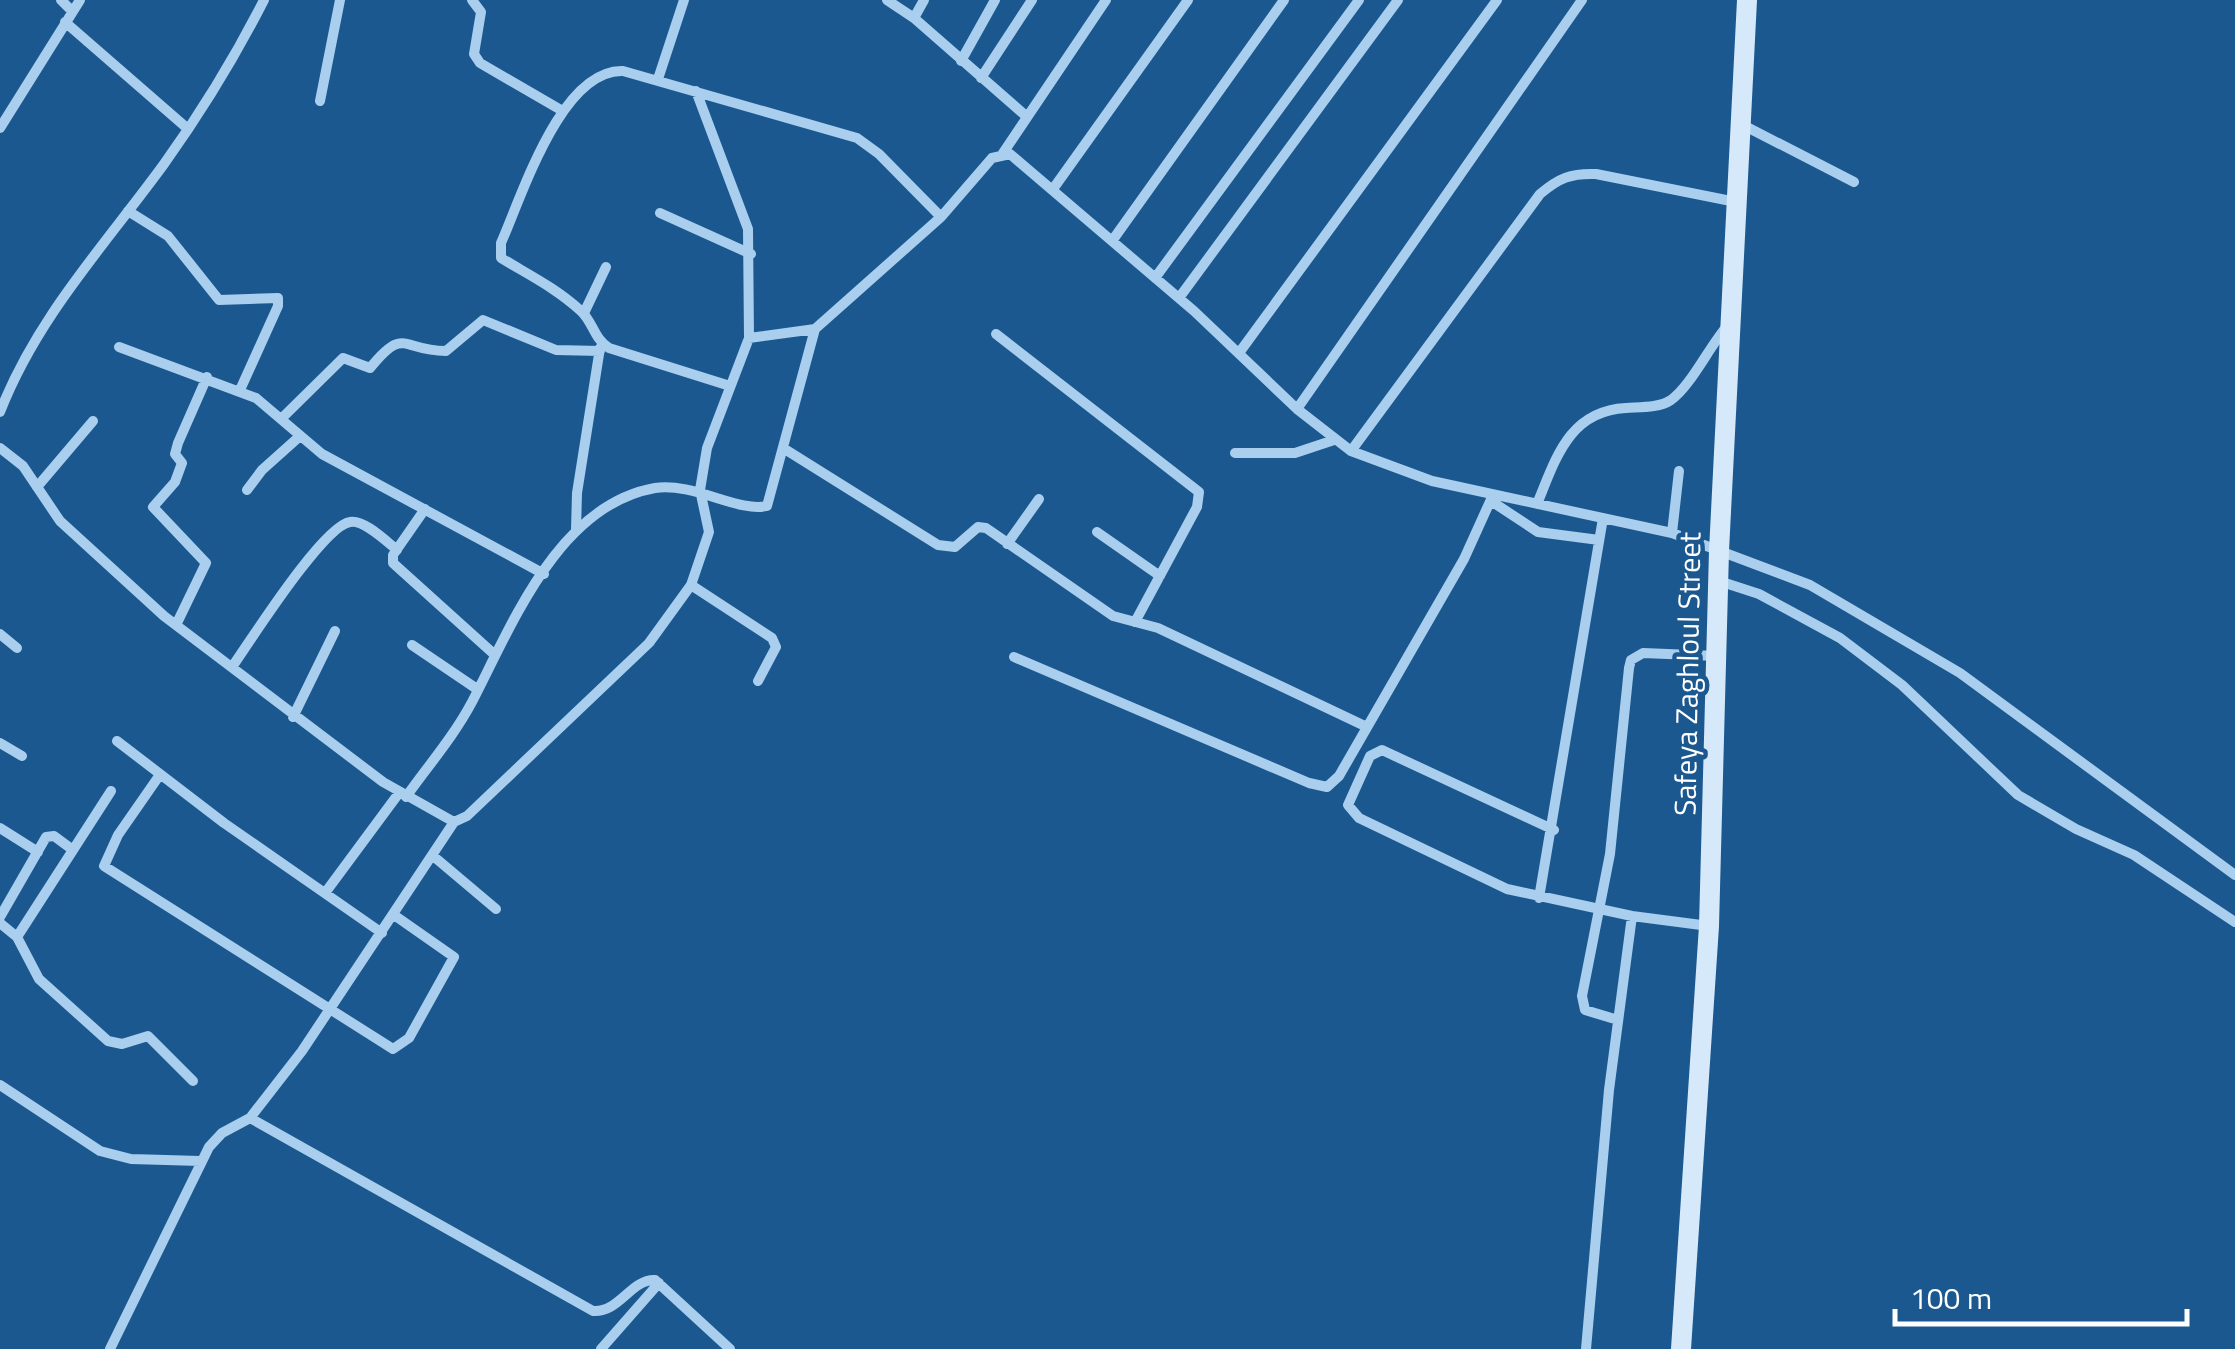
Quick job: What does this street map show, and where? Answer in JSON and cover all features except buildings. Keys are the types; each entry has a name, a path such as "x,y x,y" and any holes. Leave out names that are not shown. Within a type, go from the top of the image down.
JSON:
{"street":[{"path":"61,0 72,11"},
{"path":"0,128 80,0"},
{"path":"320,101 340,0"},
{"path":"472,0 481,12 474,54 480,63 561,110"},
{"path":"658,80 684,0"},
{"path":"887,0 914,18 1026,116"},
{"path":"914,18 924,0"},
{"path":"961,60 995,0"},
{"path":"980,78 1032,0"},
{"path":"325,893 477,690 544,574 576,530 626,497 654,488 700,490 766,508 815,329 941,217 992,158 1003,152 1106,0"},
{"path":"1052,189 1188,0"},
{"path":"1112,241 1284,0"},
{"path":"1155,278 1359,0"},
{"path":"1179,298 1398,0"},
{"path":"1239,353 1498,0"},
{"path":"1298,409 1582,0"},
{"name":"Safeya Zaghloul Street","path":"1681,1349 1709,926 1719,551 1747,0"},
{"path":"0,412 33,339 188,129 234,60 262,1"},
{"path":"65,22 188,129"},
{"path":"576,530 577,493 600,347 584,313 530,271 501,258 499,251 561,110 604,72 658,80 857,138 880,154 941,217"},
{"path":"110,1349 200,1162 222,1133 250,1118 330,1011 454,822 468,816 618,673 671,616 691,585 708,532 700,490 707,448 748,338 750,254 748,229 696,90"},
{"path":"1740,124 1854,182"},
{"path":"1003,152 1017,158 1179,298 1298,409 1352,451 1492,498 1672,533 1810,586 1960,673 2235,875"},
{"path":"1352,451 1540,194 1556,180 1572,174 1596,174 1736,202"},
{"path":"128,212 168,236 219,300 278,298 278,306 240,390"},
{"path":"660,214 750,254"},
{"path":"584,313 606,267"},
{"path":"280,420 343,358 370,368 384,348 398,342 446,351 486,320 556,350 600,347 730,386"},
{"path":"1537,504 1558,452 1579,422 1615,409 1667,403 1679,394 1730,323"},
{"path":"748,338 815,329"},
{"path":"996,334 1195,486 1197,507 1135,622"},
{"path":"119,348 240,390 322,454 544,574"},
{"path":"176,624 206,564 153,507 175,482 182,463 175,454 178,442 206,378"},
{"path":"36,487 92,421"},
{"path":"247,490 300,436"},
{"path":"1235,453 1295,454 1334,440"},
{"path":"0,448 23,466 60,520 176,624 293,717 402,795 454,822"},
{"path":"783,448 938,546 955,547 982,526 1114,616 1158,628 1367,727"},
{"path":"1672,533 1679,471"},
{"path":"1492,498 1538,532 1598,540"},
{"path":"1014,657 1318,786 1335,783 1464,559 1492,498"},
{"path":"1007,544 1040,499"},
{"path":"424,509 397,550 395,566 425,588 494,655"},
{"path":"1538,898 1554,830 1603,518"},
{"path":"232,666 311,552 347,523 356,523 397,550"},
{"path":"1098,532 1160,576"},
{"path":"1718,581 1759,594 1840,638 1902,685 2018,795 2076,829 2134,854 2235,922"},
{"path":"691,585 772,638 774,652 758,681"},
{"path":"293,717 335,632"},
{"path":"0,634 16,648"},
{"path":"412,645 477,690"},
{"path":"1618,1020 1593,1014 1582,1004 1602,910 1631,660 1643,653 1717,656"},
{"path":"117,741 159,776 382,932"},
{"path":"0,743 22,756"},
{"path":"1554,830 1382,750 1370,756 1349,800 1350,810 1360,818 1480,878 1538,898 1709,926"},
{"path":"159,776 118,835 104,866 386,1047 400,1048 454,958 394,915"},
{"path":"17,937 111,791"},
{"path":"0,828 38,852"},
{"path":"73,850 50,835 0,920 17,937 39,979 108,1041 122,1044 148,1036 193,1081"},
{"path":"432,855 496,909"},
{"path":"1586,1349 1632,916"},
{"path":"0,1085 100,1152 131,1159 200,1162"},
{"path":"250,1118 593,1311 606,1310 647,1280 658,1283 730,1349"},
{"path":"601,1349 658,1283"}]}
